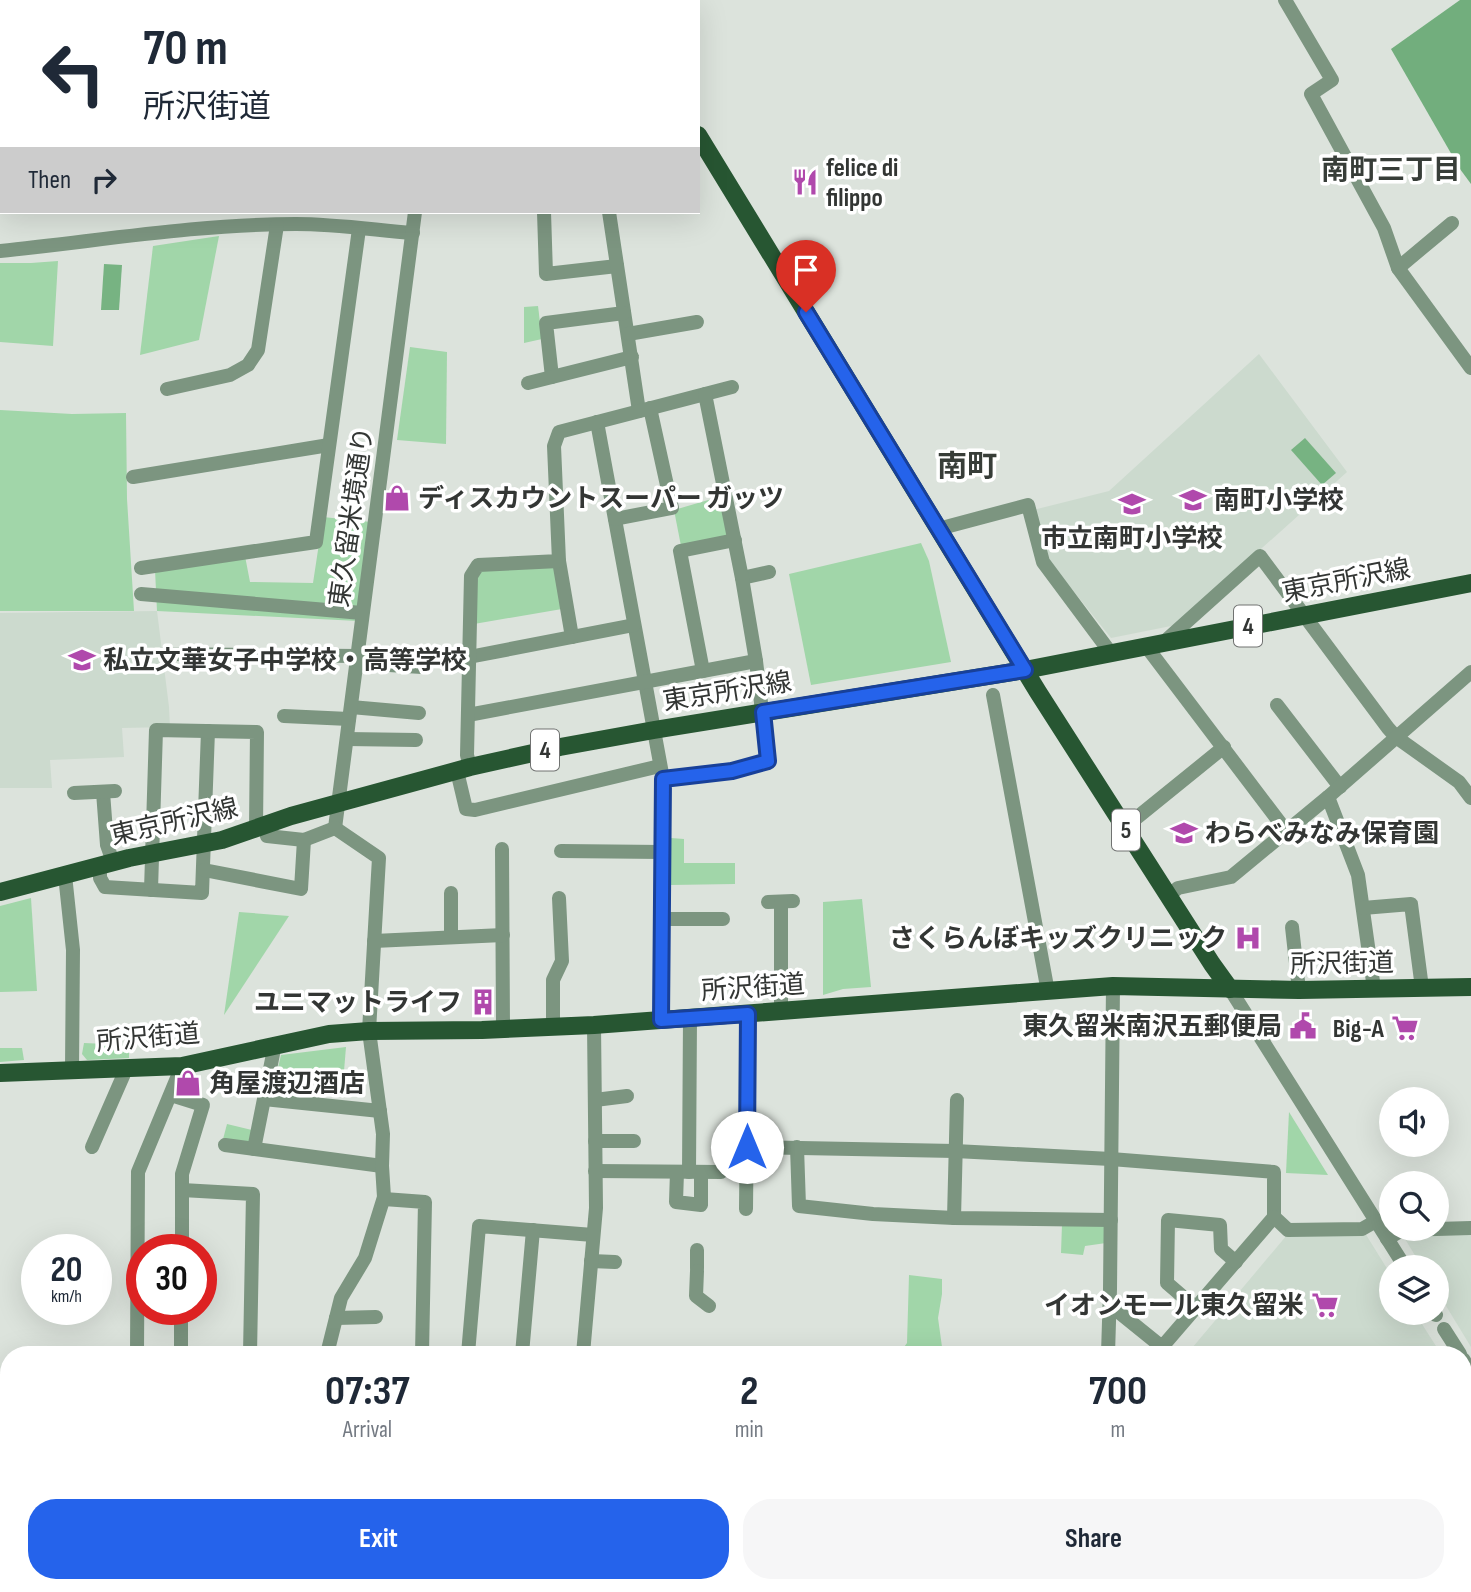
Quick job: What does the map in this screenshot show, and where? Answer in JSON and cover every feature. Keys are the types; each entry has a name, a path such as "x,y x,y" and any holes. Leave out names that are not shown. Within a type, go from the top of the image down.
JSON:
{"main road":[{"name":"5","path":"700,138 937,529 1124,828 1230,989"},
{"name":"東京所沢線","path":"0,892 152,853 222,840 291,816 463,769 560,747 1025,670 1471,583"},
{"name":"所沢街道","path":"0,1073 182,1066 329,1034 594,1025 1113,986 1299,990 1471,987"}],"street":[{"path":"1285,0 1332,80 1311,94 1384,228 1398,268 1471,368"},
{"name":"東久留米境通り","path":"335,828 415,214"},
{"path":"544,214 546,274 617,266"},
{"path":"609,214 632,357 672,508 615,519"},
{"path":"1398,268 1452,223"},
{"path":"0,251 223,227 298,224 413,233"},
{"path":"167,389 230,375 248,365 258,350 277,225"},
{"path":"141,568 316,542 359,229"},
{"path":"552,377 546,323 624,313"},
{"path":"628,334 697,322"},
{"path":"528,383 632,357"},
{"path":"572,637 559,561 554,446 559,432 732,387"},
{"path":"559,561 478,565 471,576 467,755 463,769 466,809 475,810 662,773 732,771 768,761 743,578 705,394"},
{"path":"597,422 662,773 661,1020"},
{"path":"133,477 329,445"},
{"path":"937,529 1028,505 1043,562 1110,652"},
{"path":"704,671 680,551 735,540"},
{"path":"1287,832 1224,747 1154,644 1260,556 1396,737 1459,782 1471,798"},
{"path":"743,578 769,572"},
{"path":"141,594 362,612"},
{"path":"470,657 634,625"},
{"path":"163,654 357,659 422,667"},
{"path":"468,715 756,661"},
{"path":"1168,896 1178,888 1231,877 1334,792 1471,672"},
{"path":"993,695 1048,992"},
{"path":"1278,705 1334,792 1358,875 1374,989"},
{"path":"284,716 419,713"},
{"path":"151,890 156,730 257,733 260,827 267,836 304,840 335,828 379,858 369,1031 383,1134 384,1199 365,1258 341,1298 329,1346"},
{"path":"74,793 109,791 106,864 100,878 105,887 202,893 208,732"},
{"path":"347,739 416,740"},
{"path":"1124,828 1224,747"},
{"path":"204,870 301,888 304,840"},
{"path":"502,849 503,1029"},
{"path":"561,852 662,852"},
{"path":"65,875 73,950 72,1069"},
{"path":"451,893 451,937"},
{"path":"553,1027 553,980 562,961 566,915 559,898"},
{"path":"780,902 781,1012"},
{"path":"1363,908 1411,904 1422,988"},
{"path":"662,919 723,919"},
{"path":"1292,927 1299,990"},
{"path":"374,941 502,935"},
{"path":"1108,1346 1113,986"},
{"path":"1230,989 1379,1226"},
{"path":"747,1209 748,1014"},
{"path":"689,1172 696,1139 690,1018"},
{"path":"584,1346 596,1208 594,1025"},
{"path":"254,1149 275,1044"},
{"path":"137,1346 138,1172 182,1066"},
{"path":"92,1147 127,1067"},
{"path":"171,1095 203,1105 182,1174 182,1234"},
{"path":"594,1100 627,1096"},
{"path":"264,1099 380,1111"},
{"path":"954,1218 957,1100"},
{"path":"595,1141 634,1141"},
{"path":"225,1145 382,1166"},
{"path":"747,1147 955,1151 1111,1159 1274,1172 1274,1217 1163,1346"},
{"path":"797,1147 799,1206 873,1214 954,1218 1111,1220"},
{"path":"595,1171 721,1172"},
{"path":"182,1190 253,1194 250,1346"},
{"path":"384,1199 425,1202 422,1346"},
{"path":"1274,1217 1288,1230 1362,1229 1376,1221"},
{"path":"1196,1308 1167,1283 1168,1220 1220,1225 1221,1249 1236,1262"},
{"path":"469,1346 479,1226 593,1235"},
{"path":"1449,1229 1471,1228"},
{"path":"523,1346 533,1230"},
{"path":"697,1250 696,1296 709,1306"},
{"path":"591,1261 615,1262"},
{"path":"1110,1305 1161,1346"},
{"path":"336,1318 376,1317"},
{"path":"181,1325 181,1346"},
{"path":"1444,1329 1455,1346"}],"shaded area":[{"path":"1460,0 1471,0 1471,184 1391,49"},
{"path":"219,236 199,340 140,355 153,246"},
{"path":"58,261 53,346 0,342 0,263"},
{"path":"104,264 122,265 119,310 101,310"},
{"path":"538,306 542,339 524,343 524,307"},
{"path":"410,347 447,352 446,444 397,440"},
{"name":"南町小学校","path":"1259,354 1347,472 1176,625 1111,638 1043,553 1033,510 1109,491"},
{"path":"0,410 72,414 126,413 127,499 134,611 0,611"},
{"path":"1305,438 1336,473 1322,485 1291,450"},
{"path":"722,496 730,537 681,546 674,510"},
{"path":"323,517 371,522 358,621 157,611 155,570 245,556 250,582 313,583"},
{"path":"921,543 929,561 951,662 811,685 789,574"},
{"path":"554,567 562,609 474,624 474,578 480,568"},
{"name":"私立文華女子中学校・高等学校","path":"157,611 170,727 122,728 124,757 50,760 52,788 0,788 0,613"},
{"path":"671,838 684,839 684,863 735,863 735,884 670,885"},
{"path":"31,898 37,991 0,992 0,906"},
{"path":"862,899 871,987 843,989 823,995 823,902"},
{"path":"239,912 289,916 224,1015"},
{"path":"84,1043 129,1045 129,1058 87,1060 82,1054"},
{"path":"346,1047 343,1083 276,1076 281,1055"},
{"path":"0,1048 22,1048 24,1060 0,1062"},
{"path":"1289,1112 1328,1175 1286,1173"},
{"path":"227,1124 256,1131 253,1147 222,1143"},
{"path":"1062,1224 1107,1225 1106,1243 1085,1246 1083,1255 1061,1253"},
{"path":"1365,1233 1379,1256 1379,1325 1423,1325 1436,1346 1194,1346 1287,1235"},
{"path":"1449,1234 1471,1234 1470,1346 1449,1311 1449,1255 1415,1255 1406,1241 1449,1241"},
{"path":"909,1275 942,1279 938,1318 942,1346 905,1346"}],"place":[{"name":"felice di filippo","path":"805,182"},
{"name":"ディスカウントスーパー ガッツ","path":"397,498"},
{"name":"南町小学校","path":"1193,500"},
{"name":"市立南町小学校","path":"1132,504"},
{"name":"私立文華女子中学校・高等学校","path":"82,660"},
{"name":"わらべみなみ保育園","path":"1184,833"},
{"name":"さくらんぼキッズクリニック","path":"1248,938"},
{"name":"ユニマットライフ","path":"483,1002"},
{"name":"東久留米南沢五郵便局","path":"1303,1026"},
{"name":"Big-A","path":"1405,1028"},
{"name":"角屋渡辺酒店","path":"188,1083"},
{"name":"イオンモール東久留米","path":"1325,1305"}],"district":[{"name":"南町三丁目","path":"1391,169"},
{"name":"南町","path":"967,466"}],"route":[{"path":"747,1147 748,1014 661,1020 663,779 732,771 768,761 763,712 1025,670 806,312"}]}
